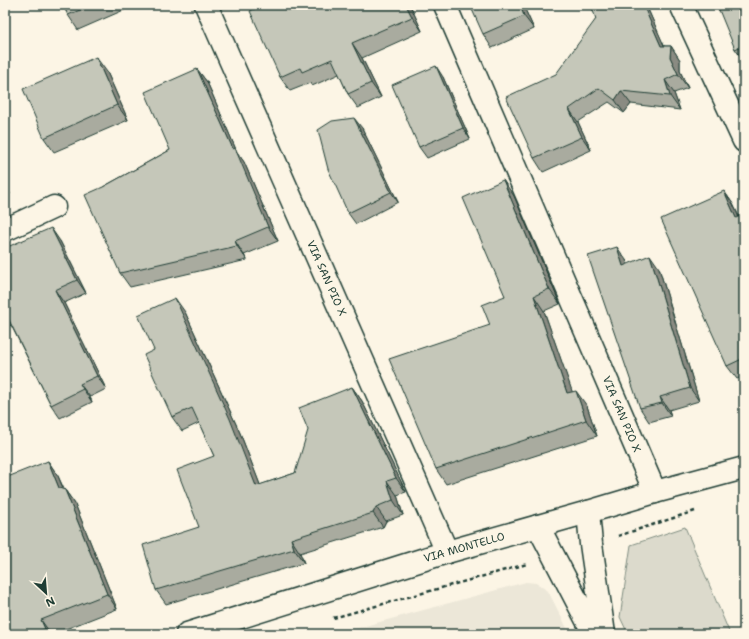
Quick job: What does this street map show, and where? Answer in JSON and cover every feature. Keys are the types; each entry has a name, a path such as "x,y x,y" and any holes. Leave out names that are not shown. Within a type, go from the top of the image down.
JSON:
{"street":[{"name":"VIA SAN PIO X","path":"206,5 448,552"},
{"name":"VIA SAN PIO X","path":"446,5 655,492"},
{"path":"681,5 744,141"},
{"path":"5,230 54,207"},
{"name":"VIA MONTELLO","path":"187,634 448,552 655,492 744,468"},
{"path":"588,512 604,634"},
{"path":"538,526 594,634"}],"path":[{"path":"591,544 700,509"},
{"path":"329,619 553,556"}],"shaded area":[{"path":"685,527 730,634 628,634 620,617 631,545"},
{"path":"526,582 536,583 548,591 570,634 336,634"}],"building":[{"path":"63,5 92,5 68,15"},
{"path":"263,5 406,5 412,17 352,43 371,83 348,94 332,59 302,72 300,68 280,77 250,11"},
{"path":"470,5 520,5 524,16 483,34"},
{"path":"598,5 643,5 661,46 671,46 670,57 678,74 665,80 670,96 621,91 615,100 599,88 569,109 582,137 534,158 506,97 556,74 596,19 592,8"},
{"path":"717,5 744,5 744,45 735,49"},
{"path":"96,57 117,105 44,138 23,89"},
{"path":"436,66 463,128 419,147 392,85"},
{"path":"197,69 233,149 235,148 268,227 235,241 237,246 120,273 85,195 103,187 170,150 145,92"},
{"path":"354,118 391,192 348,213 328,169 318,130 332,121"},
{"path":"503,180 549,289 534,296 567,393 576,391 586,420 436,469 389,359 490,325 482,305 505,296 463,198"},
{"path":"724,191 736,218 742,215 744,219 744,358 727,366 661,219"},
{"path":"51,228 77,280 55,290 97,376 80,384 83,389 51,405 5,312 5,248"},
{"path":"617,247 623,266 650,255 690,388 660,397 662,403 640,408 588,256"},
{"path":"175,298 230,419 256,486 295,473 308,430 299,408 352,387 396,478 387,481 393,500 376,507 373,513 291,539 294,549 156,590 143,545 199,527 177,470 214,456 192,408 172,417 144,355 154,350 138,315"},
{"path":"48,461 59,488 65,490 107,594 41,620 45,629 32,634 5,634 5,488 8,487 5,478"}]}
